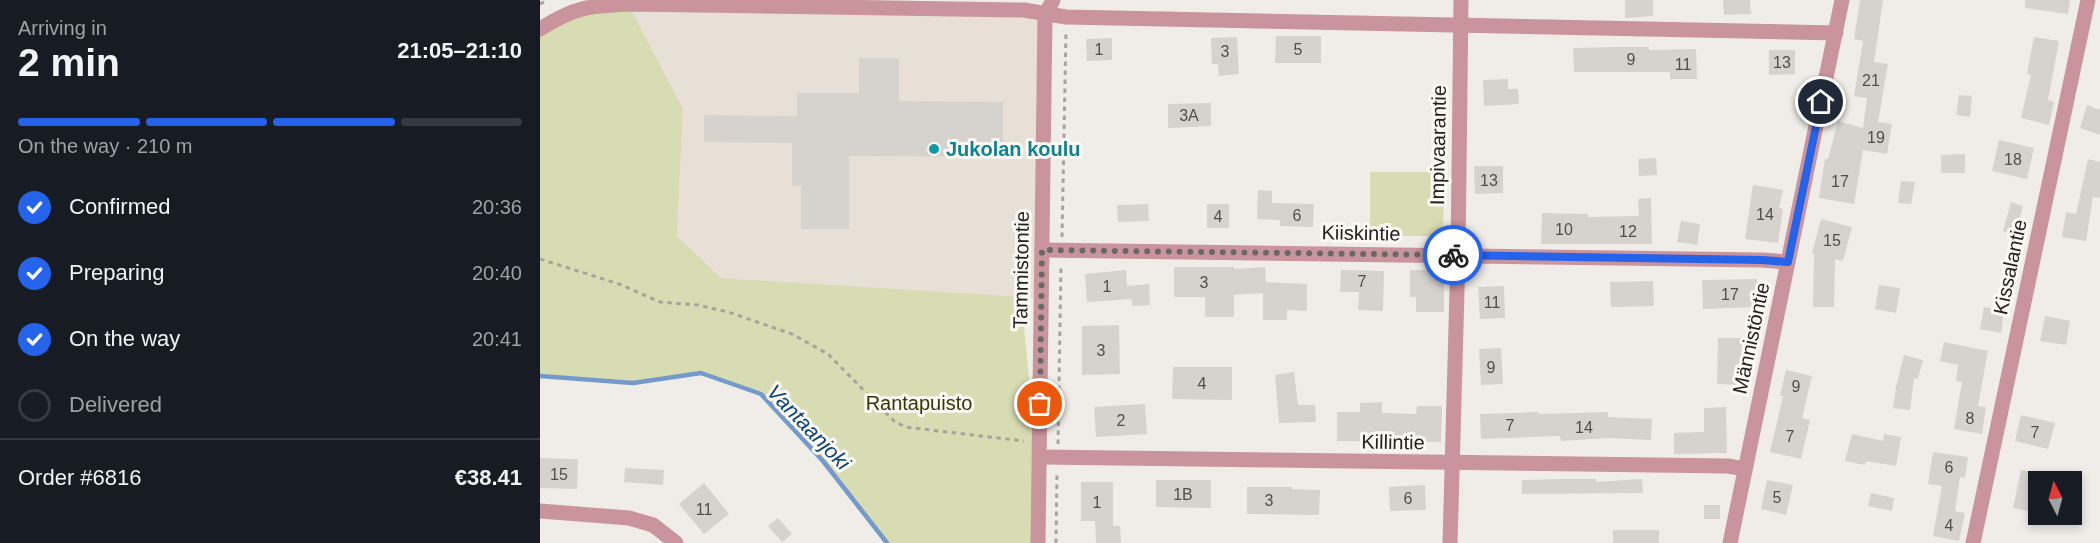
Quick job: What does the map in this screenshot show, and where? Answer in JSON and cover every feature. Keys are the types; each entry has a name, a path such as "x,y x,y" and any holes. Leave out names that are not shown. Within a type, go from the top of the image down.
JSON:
{"street":[{"name":"Tammistontie","path":"1038,543 1045,15 1053,0"},
{"name":"Impivaarantie","path":"1450,543 1458,255 1461,0"},
{"name":"Männistöntie","path":"1730,543 1842,0"},
{"name":"Kissalantie","path":"1973,543 2088,0"},
{"path":"540,29 572,10 594,5 628,4 1024,10 1066,17 1836,33"},
{"name":"Kiiskintie","path":"1042,250 1788,262"},
{"name":"Killintie","path":"1040,450 1058,457 1728,466 1745,469"},
{"path":"540,511 629,518 653,525 676,543"}],"path":[{"path":"540,4 548,0"},
{"path":"1056,543 1066,17"},
{"path":"540,259 619,284 660,302 698,305 728,312 792,334 828,354 894,422 905,427 1040,450"}],"shaded area":[{"path":"628,4 1045,15 1042,299 721,278 677,236 683,110"}],"green space":[{"name":"Rantapuisto","path":"628,4 683,109 677,236 721,278 1021,297 1035,438 1034,543 887,543 823,461 761,394 701,373 633,383 540,376 540,29 548,24"},
{"path":"1370,172 1444,172 1443,236 1370,236"}],"building":[{"path":"1625,0 1653,0 1653,16 1625,18"},
{"path":"1723,0 1750,0 1751,14 1724,15"},
{"path":"1860,0 1883,0 1874,62 1888,64 1878,122 1892,124 1887,154 1863,150 1854,204 1819,198 1825,159 1828,159 1838,121 1863,128 1867,98 1854,96 1863,41 1854,39"},
{"path":"2025,0 2070,0 2068,14 2025,8"},
{"path":"1276,36 1321,36 1321,63 1275,63"},
{"path":"1237,37 1239,74 1219,76 1218,64 1212,64 1211,38"},
{"path":"2034,37 2059,41 2048,100 2054,102 2049,125 2021,118 2031,75 2027,74"},
{"path":"1112,38 1112,60 1087,61 1086,39"},
{"path":"1649,47 1649,50 1696,49 1697,79 1670,79 1670,72 1574,72 1573,48"},
{"path":"1769,50 1795,50 1795,74 1769,75"},
{"name":"Jukolan koulu","path":"859,58 899,58 899,101 1003,102 1003,157 849,156 849,229 801,229 801,186 792,186 792,143 704,142 704,115 797,116 797,93 859,93"},
{"path":"1508,79 1508,89 1518,89 1519,104 1484,106 1483,80"},
{"path":"1959,95 1972,96 1970,117 1956,115"},
{"path":"1211,103 1211,126 1168,128 1168,104"},
{"path":"2087,105 2100,110 2100,135 2080,128"},
{"path":"1999,140 2034,148 2027,179 1992,171"},
{"path":"1965,154 1965,173 1941,173 1941,155"},
{"path":"1656,158 1657,175 1639,176 1638,159"},
{"path":"2088,159 2100,162 2100,198 2093,197 2086,241 2062,237 2066,212 2076,214"},
{"path":"1474,166 1503,166 1503,193 1475,194"},
{"path":"1901,181 1915,182 1911,204 1898,203"},
{"path":"1753,185 1783,190 1779,208 1783,209 1778,243 1745,239"},
{"path":"1258,190 1272,191 1272,203 1314,204 1313,227 1280,226 1280,220 1257,219"},
{"path":"1651,198 1652,244 1541,244 1542,213 1588,214 1588,217 1639,216 1638,199"},
{"path":"2011,202 2023,206 2015,235 2003,231"},
{"path":"1148,204 1149,221 1118,222 1117,205"},
{"path":"1207,204 1229,204 1229,228 1207,228"},
{"path":"1821,219 1852,227 1843,261 1835,259 1834,307 1813,307 1814,253 1812,253"},
{"path":"1681,221 1700,224 1697,245 1677,242"},
{"path":"1174,267 1234,267 1234,269 1265,267 1266,282 1307,284 1307,311 1287,310 1287,320 1263,320 1263,293 1234,295 1234,317 1205,317 1205,297 1174,297"},
{"path":"1126,270 1127,286 1149,284 1150,305 1132,306 1132,299 1087,302 1085,274"},
{"path":"1341,270 1384,271 1383,311 1358,310 1359,292 1340,292"},
{"path":"1410,270 1436,270 1436,277 1444,277 1444,312 1416,312 1416,297 1410,297"},
{"path":"1757,279 1757,307 1703,309 1702,280"},
{"path":"1653,281 1654,306 1611,307 1610,282"},
{"path":"1879,285 1900,288 1896,313 1875,309"},
{"path":"1504,286 1505,318 1480,319 1478,287"},
{"path":"1984,307 2004,310 2001,333 1980,329"},
{"path":"2045,316 2070,321 2066,345 2040,341"},
{"path":"1119,325 1120,374 1082,375 1082,326"},
{"path":"1718,338 1743,338 1742,385 1717,384"},
{"path":"1944,342 1988,351 1978,406 1986,407 1982,434 1954,429 1962,382 1956,381 1958,365 1940,361"},
{"path":"1501,348 1503,384 1481,385 1479,349"},
{"path":"1904,355 1923,360 1918,379 1914,378 1910,410 1893,408"},
{"path":"1173,367 1232,367 1232,400 1172,399"},
{"path":"1786,370 1812,376 1802,418 1810,420 1801,459 1770,452 1783,396 1780,396"},
{"path":"1294,372 1298,405 1315,405 1316,422 1279,423 1275,375"},
{"path":"1382,402 1382,413 1416,414 1417,406 1442,406 1441,442 1337,441 1337,412 1360,412 1360,403"},
{"path":"1145,404 1147,434 1096,437 1094,407"},
{"path":"1726,407 1727,453 1674,454 1674,433 1704,432 1704,408"},
{"path":"1538,412 1539,414 1608,412 1608,417 1652,419 1651,440 1609,438 1561,441 1560,436 1481,439 1480,414"},
{"path":"2021,415 2055,423 2048,449 2015,441"},
{"path":"1852,434 1883,441 1884,434 1901,437 1896,466 1866,461 1865,465 1845,461"},
{"path":"1933,452 1968,457 1965,478 1960,477 1955,511 1965,513 1959,541 1933,536 1942,486 1928,484"},
{"path":"540,458 578,459 577,489 540,488"},
{"path":"625,468 664,470 663,485 624,482"},
{"path":"2021,470 2028,471 2028,511 2013,508"},
{"path":"1596,479 1596,482 1642,479 1643,493 1522,494 1522,480"},
{"path":"1156,480 1211,480 1211,508 1156,507"},
{"path":"1767,480 1793,485 1786,515 1761,509"},
{"path":"1081,482 1113,482 1113,526 1120,526 1121,543 1096,543 1095,521 1081,521"},
{"path":"704,483 729,514 704,534 679,504"},
{"path":"1425,485 1426,510 1390,511 1389,487"},
{"path":"1247,487 1292,487 1292,489 1320,490 1319,515 1247,514"},
{"path":"1871,493 1894,498 1892,511 1868,506"},
{"path":"1704,505 1720,505 1720,519 1704,519"},
{"path":"778,518 792,534 782,542 768,526"},
{"path":"1613,530 1659,530 1659,543 1613,543"}],"waterway":[{"name":"Vantaanjoki","path":"540,376 633,383 701,373 761,394 823,461 887,543"}],"way so far":[{"path":"1040,404 1042,250 1453,255"}],"place":[{"name":"Jukolan koulu","path":"934,149"}],"route":[{"path":"1453,255 1788,262 1821,102"}]}
